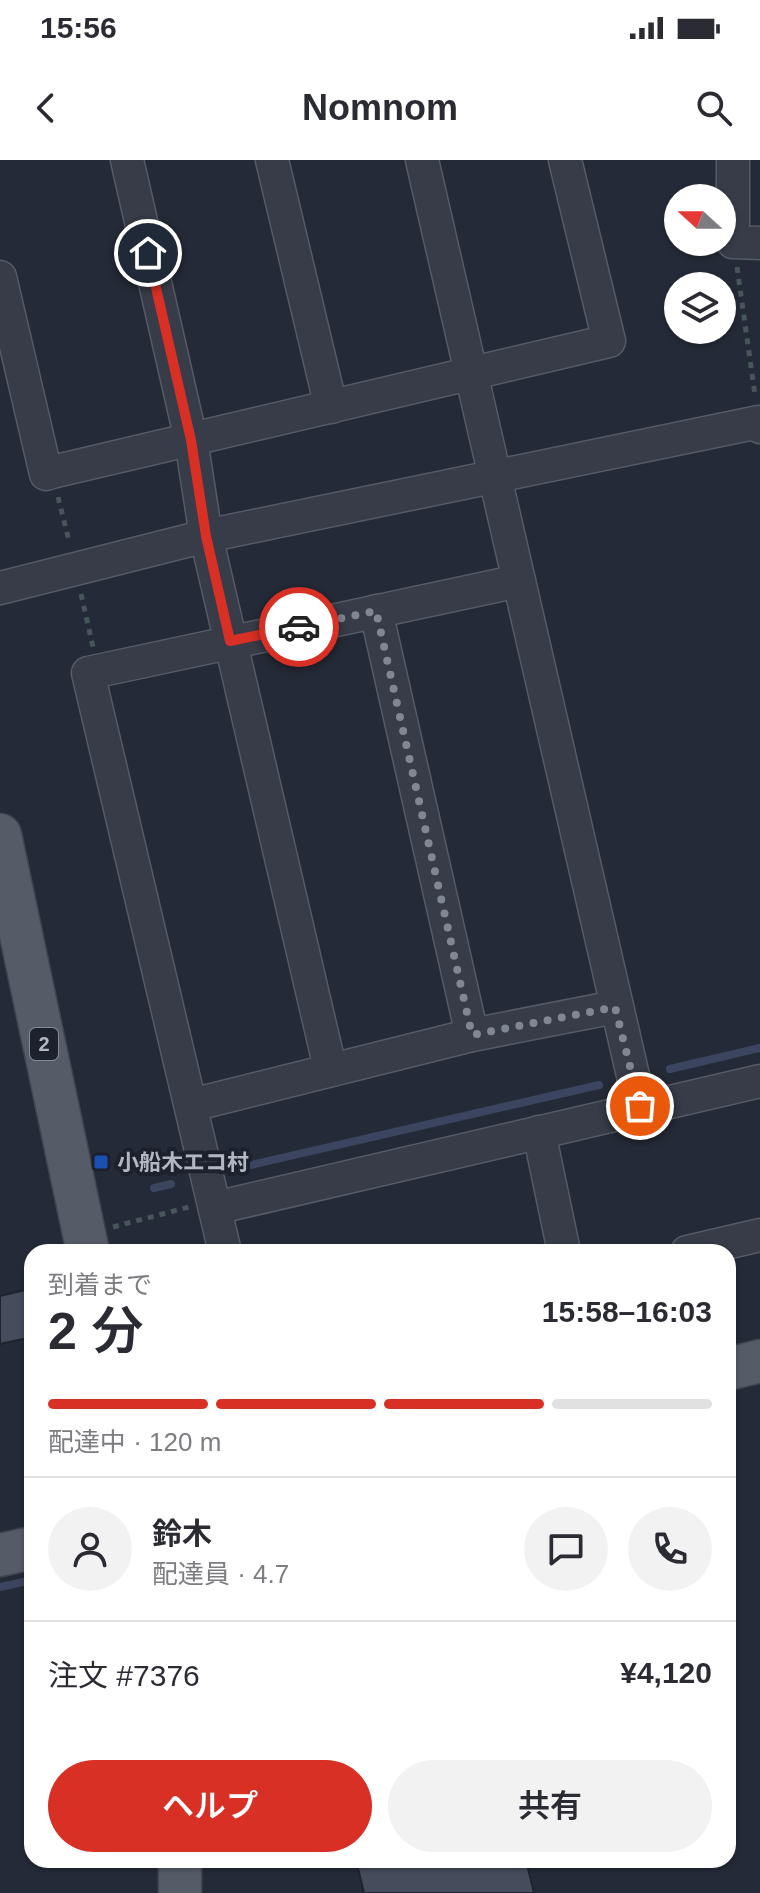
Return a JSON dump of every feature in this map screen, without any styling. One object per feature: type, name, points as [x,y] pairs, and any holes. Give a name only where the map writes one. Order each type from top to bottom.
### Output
[{"type":"main road","name":"2","points":[[0,835],[100,1239]]},
{"type":"main road","points":[[736,1367],[760,1361]]},
{"type":"main road","points":[[0,1555],[24,1550]]},
{"type":"main road","points":[[180,1868],[180,1893]]},
{"type":"street","points":[[127,160],[191,440],[206,536],[330,1068]]},
{"type":"street","points":[[272,160],[331,407]]},
{"type":"street","points":[[422,160],[640,1106]]},
{"type":"street","points":[[0,277],[46,474],[609,341],[565,160]]},
{"type":"street","points":[[733,160],[747,242]]},
{"type":"street","points":[[0,588],[206,536],[759,424]]},
{"type":"street","points":[[223,1244],[88,673],[519,581]]},
{"type":"street","points":[[376,611],[472,1035]]},
{"type":"street","points":[[192,1105],[330,1068],[472,1035],[615,1007]]},
{"type":"street","points":[[214,1205],[760,1081]]},
{"type":"street","points":[[539,1132],[562,1244]]},
{"type":"street","points":[[721,1244],[760,1235]]},
{"type":"path","points":[[747,242],[759,424]]},
{"type":"path","points":[[52,472],[98,671]]},
{"type":"path","points":[[100,1239],[214,1205]]},
{"type":"building","points":[[24,1290],[24,1339],[0,1344],[0,1296]]},
{"type":"building","points":[[358,1868],[528,1868],[534,1893],[364,1893]]},
{"type":"waterway","points":[[670,1069],[760,1048]]},
{"type":"waterway","points":[[242,1167],[599,1085]]},
{"type":"waterway","points":[[154,1188],[171,1184]]},
{"type":"waterway","points":[[0,1587],[24,1582]]},
{"type":"way so far","points":[[299,627],[376,611],[472,1035],[615,1007],[640,1106]]},
{"type":"place","name":"小船木エコ村","points":[[101,1162]]},
{"type":"route","points":[[148,253],[191,440],[206,536],[230,641],[299,627]]}]
